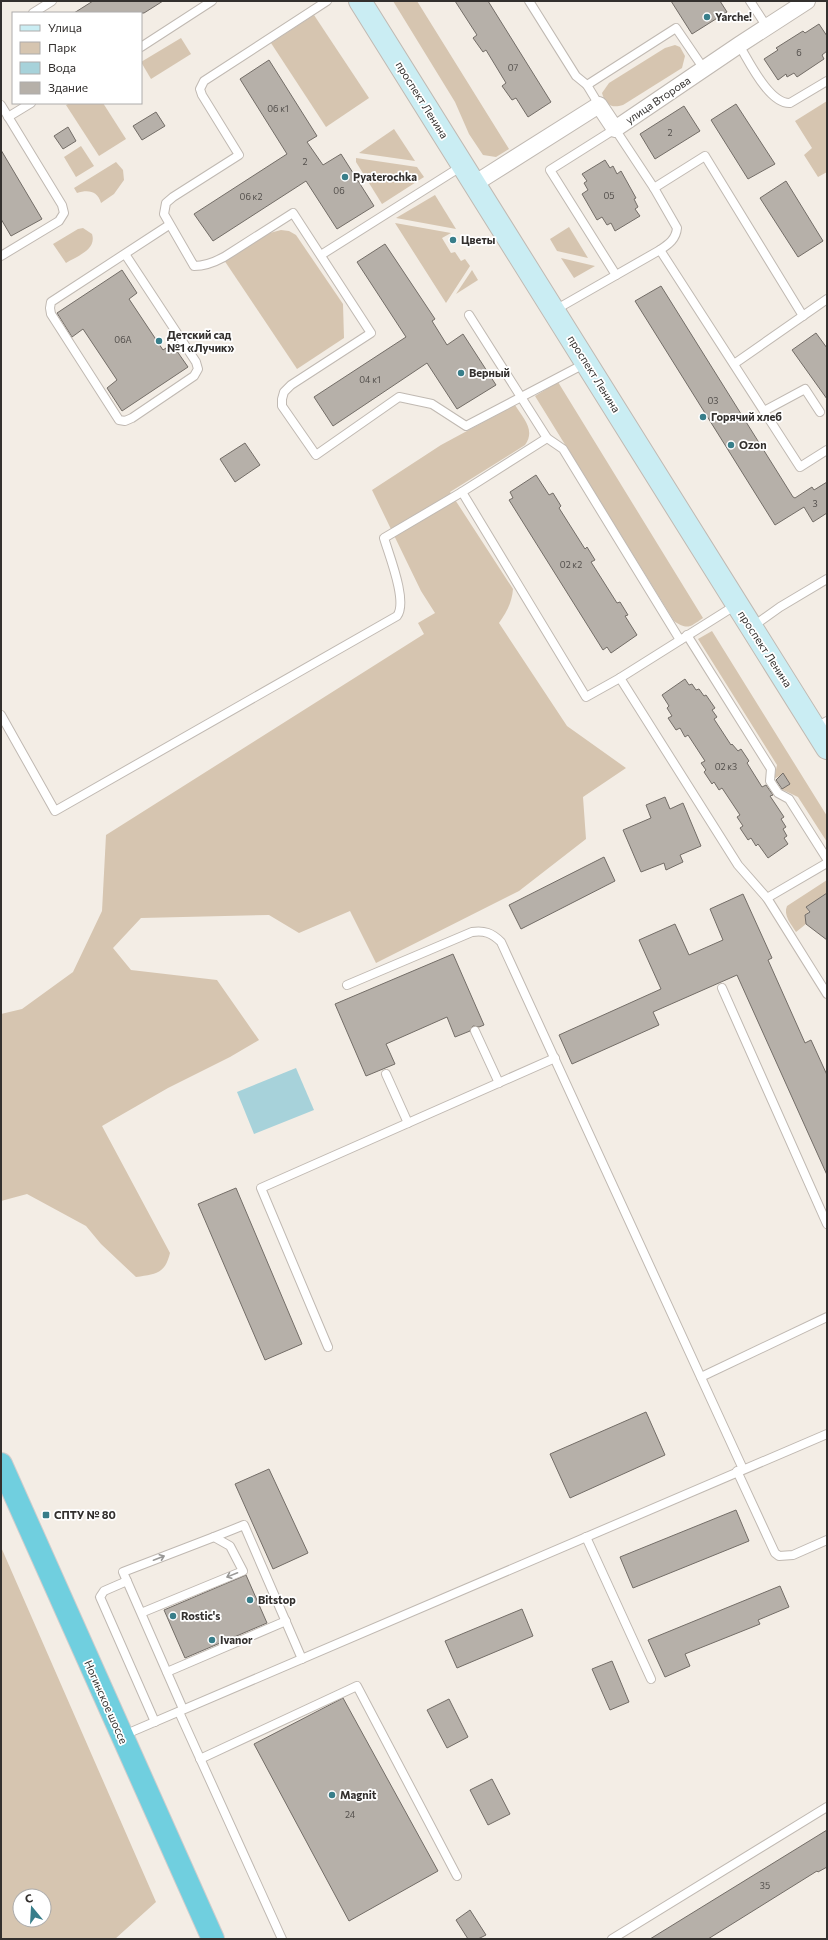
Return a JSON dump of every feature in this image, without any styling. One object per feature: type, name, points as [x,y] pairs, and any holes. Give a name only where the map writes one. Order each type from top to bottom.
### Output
[{"type":"highway","name":"Ногинское шоссе","points":[[1,1464],[121,1736],[213,1939]]},
{"type":"main road","name":"проспект Ленина","points":[[360,1],[737,604],[821,725],[827,748]]},
{"type":"street","name":"улица Второва","points":[[599,105],[615,129],[767,26],[807,1]]},
{"type":"street","points":[[469,175],[599,105]]},
{"type":"lane","points":[[35,12],[52,1]]},
{"type":"lane","points":[[142,46],[212,1]]},
{"type":"lane","points":[[327,1],[204,82],[200,89],[202,95],[240,155],[173,197],[166,203],[164,214],[194,266],[212,263],[224,258],[293,213],[371,332],[296,381],[284,392],[282,406],[316,455],[399,398],[432,404],[466,426],[520,396],[587,362]]},
{"type":"lane","points":[[529,1],[576,76],[587,85],[599,105]]},
{"type":"lane","points":[[750,1],[767,26]]},
{"type":"lane","points":[[587,85],[676,28],[704,69]]},
{"type":"lane","points":[[739,45],[771,94],[784,103],[790,103],[827,81]]},
{"type":"lane","points":[[8,117],[29,104]]},
{"type":"lane","points":[[1,105],[62,205],[64,213],[59,221],[1,256]]},
{"type":"lane","points":[[554,311],[660,250],[671,242],[676,233],[677,228],[654,188],[615,129],[550,170],[616,275]]},
{"type":"lane","points":[[654,188],[705,156],[802,316]]},
{"type":"lane","points":[[321,255],[469,175]]},
{"type":"lane","points":[[125,254],[196,362],[198,369],[194,376],[132,418],[125,421],[119,420],[51,314],[51,302],[169,225]]},
{"type":"lane","points":[[660,250],[800,466],[827,450]]},
{"type":"lane","points":[[734,364],[827,300]]},
{"type":"lane","points":[[468,315],[547,438],[563,449],[680,640]]},
{"type":"lane","points":[[764,411],[805,389],[820,412]]},
{"type":"lane","points":[[1,714],[55,811],[397,616],[401,608],[401,597],[384,538],[462,492],[547,438]]},
{"type":"lane","points":[[462,492],[586,697],[620,678],[737,604]]},
{"type":"lane","points":[[752,627],[780,607],[827,579]]},
{"type":"lane","points":[[687,635],[771,769],[770,781],[778,793],[789,799],[827,859]]},
{"type":"lane","points":[[620,678],[738,865],[767,898],[827,994]]},
{"type":"lane","points":[[767,898],[827,863]]},
{"type":"lane","points":[[346,986],[465,935],[480,931],[489,933],[501,942],[700,1377],[775,1553],[779,1556],[793,1555],[827,1540]]},
{"type":"lane","points":[[722,988],[827,1224]]},
{"type":"lane","points":[[475,1031],[499,1083]]},
{"type":"lane","points":[[328,1347],[261,1188],[555,1058]]},
{"type":"lane","points":[[386,1074],[408,1123]]},
{"type":"lane","points":[[700,1377],[827,1317]]},
{"type":"lane","points":[[121,1736],[302,1660],[740,1470],[827,1434]]},
{"type":"lane","points":[[282,1939],[200,1759],[167,1672],[123,1572],[244,1525],[302,1660]]},
{"type":"lane","points":[[141,1612],[243,1571],[230,1546],[214,1537]]},
{"type":"lane","points":[[586,1537],[651,1679]]},
{"type":"lane","points":[[127,1581],[104,1591],[100,1597],[155,1722]]},
{"type":"lane","points":[[167,1672],[286,1621]]},
{"type":"lane","points":[[200,1759],[357,1686],[457,1876]]},
{"type":"lane","points":[[612,1939],[827,1807]]},
{"type":"green space","points":[[393,1],[417,1],[509,149],[496,157],[483,155],[469,134],[455,102]]},
{"type":"green space","points":[[314,15],[369,98],[326,127],[271,43]]},
{"type":"green space","points":[[181,38],[191,54],[151,79],[142,61]]},
{"type":"green space","points":[[675,45],[680,47],[685,56],[682,68],[623,105],[612,106],[607,103],[602,93],[609,83],[665,48]]},
{"type":"green space","points":[[827,101],[827,172],[818,177],[804,155],[812,148],[795,121]]},
{"type":"green space","points":[[104,104],[126,139],[99,156],[66,105]]},
{"type":"green space","points":[[394,129],[415,161],[359,153]]},
{"type":"green space","points":[[81,146],[94,166],[76,177],[64,157]]},
{"type":"green space","points":[[356,158],[417,167],[424,177],[382,204],[356,162]]},
{"type":"green space","points":[[116,162],[123,170],[124,180],[114,194],[101,203],[98,196],[92,192],[85,191],[77,193],[74,188]]},
{"type":"green space","points":[[435,195],[456,229],[396,218]]},
{"type":"green space","points":[[395,223],[451,233],[442,238],[451,253],[455,252],[461,261],[465,259],[470,266],[446,303]]},
{"type":"green space","points":[[569,227],[588,258],[557,251],[550,239]]},
{"type":"green space","points":[[83,228],[92,234],[92,244],[85,252],[66,263],[53,244],[78,229]]},
{"type":"green space","points":[[281,230],[289,231],[296,235],[343,304],[344,338],[297,369],[224,260],[266,234]]},
{"type":"green space","points":[[561,258],[595,266],[574,278]]},
{"type":"green space","points":[[472,270],[478,280],[456,294]]},
{"type":"green space","points":[[558,382],[703,618],[692,625],[686,627],[674,621],[535,396]]},
{"type":"green space","points":[[515,405],[525,419],[529,429],[528,440],[525,445],[450,492],[513,589],[508,608],[499,623],[567,726],[626,768],[583,797],[586,839],[519,891],[376,963],[350,911],[299,933],[269,915],[141,918],[113,948],[131,970],[217,980],[259,1040],[230,1057],[168,1088],[102,1126],[170,1253],[168,1260],[159,1272],[136,1277],[101,1244],[86,1226],[27,1194],[1,1201],[1,1014],[22,1009],[73,972],[102,911],[106,835],[424,634],[418,623],[435,613],[421,591],[372,490],[441,445]]},
{"type":"green space","points":[[712,631],[827,816],[827,842],[798,797],[781,789],[790,784],[783,774],[774,779],[777,765],[698,639]]},
{"type":"green space","points":[[827,880],[827,893],[806,907],[809,912],[805,915],[806,924],[796,932],[787,916],[787,906]]},
{"type":"green space","points":[[1,1547],[156,1902],[115,1939],[1,1939]]},
{"type":"water","points":[[296,1068],[314,1110],[254,1134],[237,1092]]},
{"type":"building","points":[[93,1],[163,1],[144,13],[76,12]]},
{"type":"building","points":[[455,1],[488,1],[551,102],[528,117],[516,98],[512,100],[502,86],[506,83],[486,50],[483,52],[473,38],[477,35]]},
{"type":"building","points":[[671,1],[720,1],[727,12],[692,34]]},
{"type":"building","points":[[819,24],[827,36],[827,51],[822,55],[824,59],[797,77],[794,73],[787,77],[786,74],[778,80],[764,59],[778,50],[776,48],[803,31],[805,33]]},
{"type":"building","points":[[269,60],[317,136],[307,142],[323,165],[341,154],[374,206],[337,229],[306,181],[213,241],[194,214],[287,154],[240,79]]},
{"type":"building","points":[[736,104],[775,164],[748,179],[711,120]]},
{"type":"building","points":[[684,106],[700,131],[655,159],[640,134]]},
{"type":"building","points":[[156,112],[165,126],[142,140],[133,126]]},
{"type":"building","points":[[68,127],[76,141],[63,149],[54,136]]},
{"type":"building","points":[[1,150],[42,219],[11,236],[1,219]]},
{"type":"building","points":[[605,160],[610,168],[613,166],[617,174],[621,171],[636,198],[634,199],[638,207],[635,209],[640,216],[615,231],[611,223],[607,225],[602,217],[597,220],[582,194],[588,190],[584,183],[587,181],[582,174]]},
{"type":"building","points":[[786,181],[823,241],[798,257],[760,198]]},
{"type":"building","points":[[385,244],[435,319],[432,321],[447,345],[463,334],[496,385],[457,409],[427,363],[333,426],[314,397],[406,337],[357,262]]},
{"type":"building","points":[[122,270],[137,293],[129,299],[163,350],[172,344],[188,367],[122,411],[107,388],[117,380],[83,329],[72,337],[57,313]]},
{"type":"building","points":[[661,286],[793,497],[795,498],[812,487],[814,490],[827,482],[827,513],[813,522],[804,507],[775,525],[635,301]]},
{"type":"building","points":[[816,333],[827,348],[827,399],[792,350]]},
{"type":"building","points":[[245,443],[260,465],[235,482],[220,459]]},
{"type":"building","points":[[536,475],[549,495],[553,493],[561,506],[559,508],[585,549],[587,547],[595,560],[591,562],[617,603],[620,602],[628,615],[625,616],[637,635],[611,653],[607,647],[603,650],[509,500],[513,498],[510,492]]},
{"type":"building","points":[[685,679],[689,685],[692,684],[696,690],[699,689],[704,696],[706,695],[715,708],[712,710],[717,717],[714,719],[731,745],[732,744],[738,751],[741,749],[749,761],[747,763],[762,787],[766,785],[773,795],[770,796],[784,817],[781,819],[786,827],[783,829],[787,836],[784,838],[788,844],[768,858],[758,844],[756,846],[751,838],[748,840],[740,828],[743,826],[737,817],[740,815],[722,788],[719,790],[714,782],[712,784],[704,772],[706,770],[701,763],[705,761],[688,735],[685,737],[680,728],[676,730],[668,718],[672,716],[667,708],[669,706],[662,695]]},
{"type":"building","points":[[783,773],[790,784],[782,789],[776,780]]},
{"type":"building","points":[[665,797],[670,809],[683,803],[701,846],[680,855],[683,862],[666,870],[664,863],[641,872],[623,830],[651,818],[646,805]]},
{"type":"building","points":[[604,857],[615,881],[521,929],[509,905]]},
{"type":"building","points":[[827,893],[827,940],[806,924],[805,915],[810,912],[806,907]]},
{"type":"building","points":[[743,894],[772,958],[768,960],[805,1043],[811,1040],[827,1075],[827,1175],[737,975],[653,1012],[659,1025],[572,1064],[559,1035],[661,989],[639,940],[675,924],[689,955],[723,940],[710,909]]},
{"type":"building","points":[[453,954],[484,1025],[479,1027],[473,1026],[470,1031],[455,1037],[447,1017],[386,1044],[395,1064],[366,1076],[335,1004]]},
{"type":"building","points":[[236,1188],[302,1344],[265,1360],[198,1204]]},
{"type":"building","points":[[646,1412],[665,1455],[570,1498],[550,1454]]},
{"type":"building","points":[[269,1469],[308,1553],[273,1569],[235,1484]]},
{"type":"building","points":[[736,1510],[749,1541],[633,1588],[620,1557]]},
{"type":"building","points":[[246,1575],[267,1623],[185,1658],[164,1610]]},
{"type":"building","points":[[780,1586],[789,1607],[758,1620],[760,1624],[685,1654],[690,1666],[665,1677],[648,1640]]},
{"type":"building","points":[[522,1609],[533,1636],[457,1668],[445,1641]]},
{"type":"building","points":[[612,1661],[629,1702],[610,1710],[592,1669]]},
{"type":"building","points":[[343,1698],[438,1871],[349,1921],[254,1744]]},
{"type":"building","points":[[449,1699],[468,1737],[447,1748],[427,1710]]},
{"type":"building","points":[[492,1779],[510,1814],[488,1825],[470,1790]]},
{"type":"building","points":[[827,1830],[827,1867],[818,1872],[817,1871],[708,1939],[650,1939]]},
{"type":"building","points":[[470,1910],[486,1935],[478,1939],[468,1939],[456,1920]]},
{"type":"place","name":"Yarche!","points":[[707,17]]},
{"type":"place","name":"Pyaterochka","points":[[345,177]]},
{"type":"place","name":"Цветы","points":[[453,240]]},
{"type":"place","name":"Детский сад №1 «Лучик»","points":[[159,341]]},
{"type":"place","name":"Верный","points":[[461,373]]},
{"type":"place","name":"Горячий хлеб","points":[[703,417]]},
{"type":"place","name":"Ozon","points":[[731,445]]},
{"type":"place","name":"СПТУ № 80","points":[[46,1515]]},
{"type":"place","name":"Bitstop","points":[[250,1600]]},
{"type":"place","name":"Rostic's","points":[[173,1616]]},
{"type":"place","name":"Ivanor","points":[[212,1640]]},
{"type":"place","name":"Magnit","points":[[332,1795]]}]
